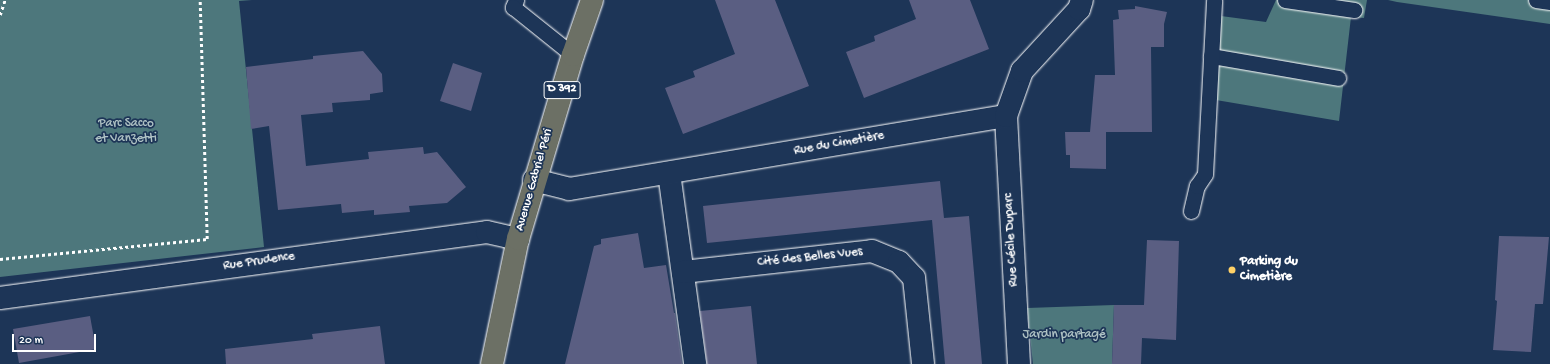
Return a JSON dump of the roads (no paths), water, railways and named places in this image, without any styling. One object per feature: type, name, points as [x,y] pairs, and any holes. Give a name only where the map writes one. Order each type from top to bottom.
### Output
[{"type":"main road","name":"Avenue Gabriel Péri","points":[[492,364],[518,239],[534,180],[573,55],[592,0]]},
{"type":"street","points":[[1006,116],[1022,71],[1078,9],[1082,0]]},
{"type":"street","name":"Rue du Cimetière","points":[[534,180],[569,189],[1006,116]]},
{"type":"street","name":"Rue Cécile Duparc","points":[[1006,116],[1019,364]]},
{"type":"street","points":[[669,173],[696,364]]},
{"type":"street","name":"Rue Prudence","points":[[0,298],[487,232],[518,239]]},
{"type":"street","name":"Cité des Belles Vues","points":[[683,272],[872,251],[899,262],[914,278],[923,364]]},
{"type":"lane","points":[[516,0],[513,7],[573,55]]},
{"type":"lane","points":[[1191,211],[1197,186],[1205,174],[1214,0]]},
{"type":"lane","points":[[1285,0],[1354,10]]},
{"type":"lane","points":[[1536,0],[1550,2]]},
{"type":"lane","points":[[1211,56],[1338,78]]},
{"type":"place","name":"Parking du Cimetière","points":[[1232,270]]},
{"type":"park label","name":"Parc Sacco et Vanzetti","points":[[126,132]]},
{"type":"park label","name":"Jardin partagé","points":[[1064,335]]}]
